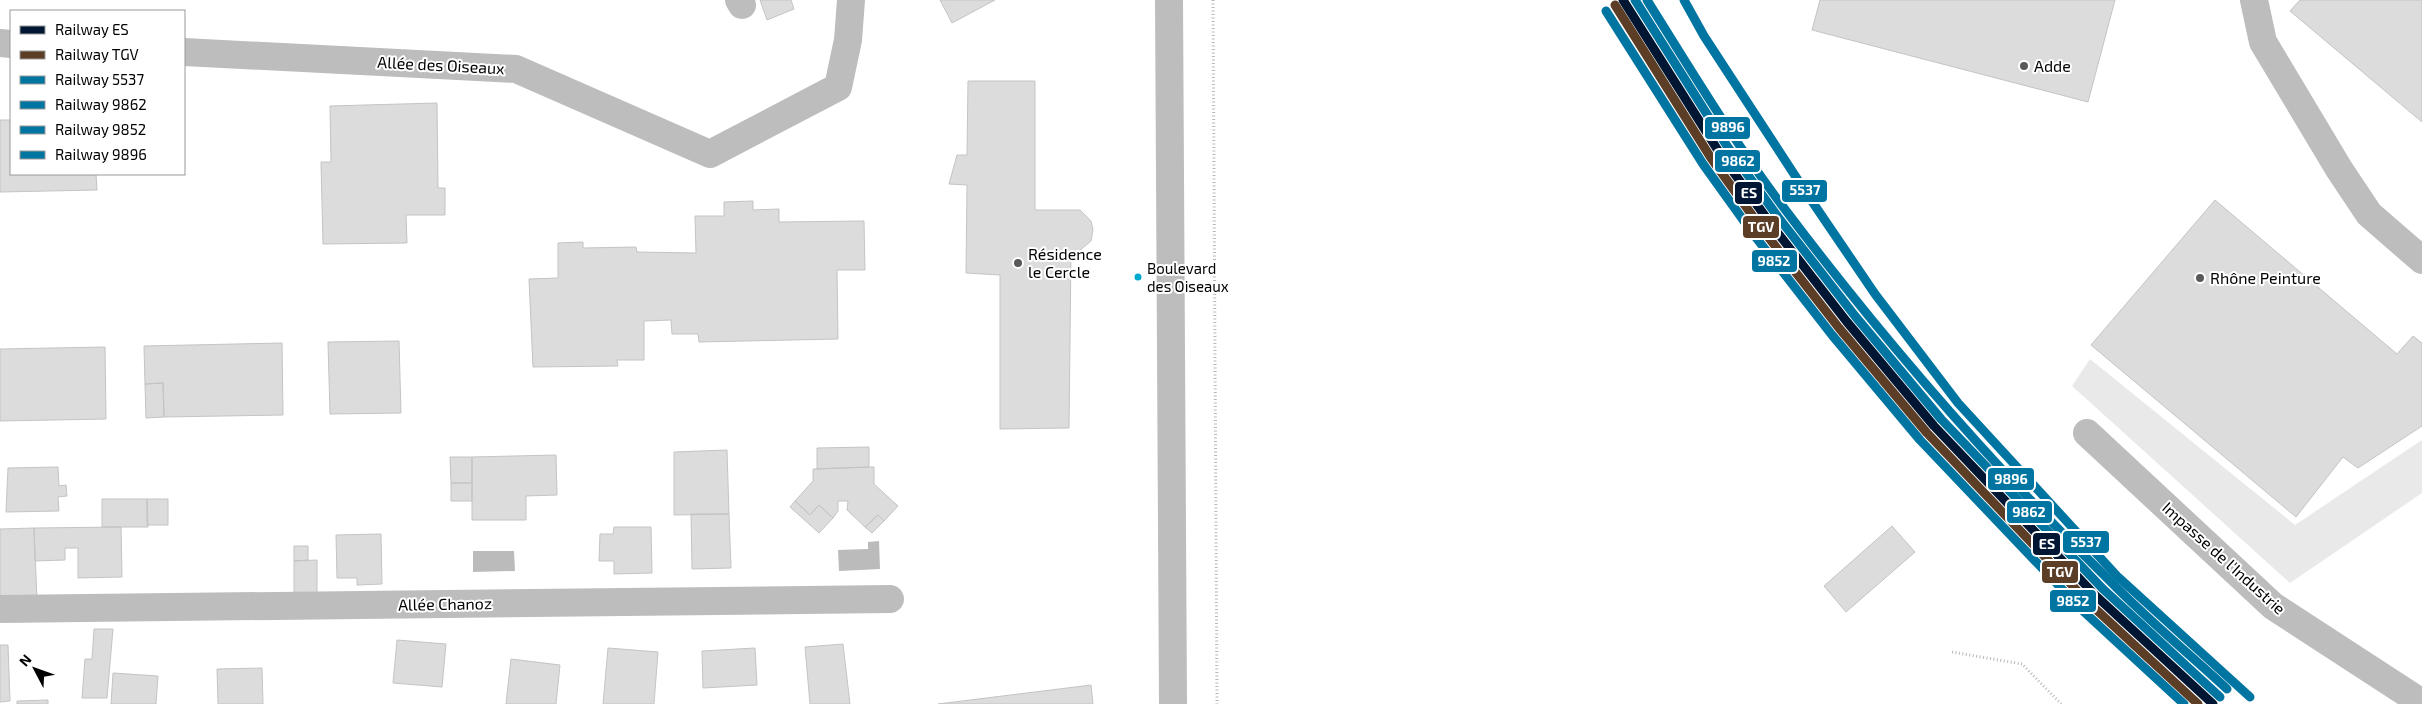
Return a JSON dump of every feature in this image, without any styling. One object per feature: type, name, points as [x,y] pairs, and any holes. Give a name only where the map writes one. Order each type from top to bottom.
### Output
[{"type":"street","name":"Allée des Oiseaux","points":[[185,52],[516,69],[710,154],[838,87],[848,40],[851,0]]},
{"type":"street","points":[[1169,0],[1173,704]]},
{"type":"street","points":[[2254,0],[2263,42],[2339,169],[2369,214],[2422,260]]},
{"type":"street","name":"Impasse de l'Industrie","points":[[2087,433],[2274,606],[2422,702]]},
{"type":"street","name":"Allée Chanoz","points":[[0,609],[890,599]]},
{"type":"path","points":[[1213,0],[1218,704]]},
{"type":"path","points":[[1952,652],[2022,664],[2061,704]]},
{"type":"shaded area","points":[[2090,359],[2295,525],[2422,440],[2422,493],[2290,583],[2072,386]]},
{"type":"shaded area","points":[[879,541],[880,569],[839,571],[838,550],[868,549],[868,542]]},
{"type":"shaded area","points":[[473,551],[514,551],[515,571],[473,572]]},
{"type":"building","points":[[760,0],[791,0],[794,9],[767,20]]},
{"type":"building","points":[[940,0],[995,0],[952,23]]},
{"type":"building","name":"Adde","points":[[1820,0],[2115,0],[2088,102],[1812,30]]},
{"type":"building","points":[[2300,0],[2422,0],[2422,122],[2290,11]]},
{"type":"building","name":"Résidence le Cercle","points":[[968,81],[1035,81],[1035,210],[1080,210],[1091,221],[1093,230],[1091,241],[1079,251],[1071,253],[1069,428],[1000,429],[1000,275],[966,273],[967,185],[949,184],[957,155],[967,155]]},
{"type":"building","points":[[437,103],[438,188],[445,188],[445,215],[406,215],[407,243],[323,244],[321,162],[331,162],[330,106]]},
{"type":"building","points":[[0,120],[10,120],[10,175],[96,175],[97,190],[0,192]]},
{"type":"building","points":[[2215,200],[2397,354],[2413,336],[2422,343],[2422,426],[2358,468],[2343,457],[2296,517],[2091,345]]},
{"type":"building","points":[[753,201],[753,210],[779,209],[779,222],[864,221],[865,270],[837,270],[838,339],[699,342],[698,334],[672,334],[671,320],[644,321],[644,360],[617,360],[618,366],[533,367],[529,279],[558,278],[558,243],[583,242],[583,248],[636,247],[637,252],[696,253],[695,216],[724,216],[724,202]]},
{"type":"building","points":[[399,341],[401,413],[330,414],[328,342]]},
{"type":"building","points":[[282,343],[283,415],[164,417],[163,383],[145,384],[144,346]]},
{"type":"building","points":[[105,347],[106,419],[0,421],[0,349]]},
{"type":"building","points":[[163,383],[164,417],[146,418],[145,384]]},
{"type":"building","points":[[869,447],[869,467],[817,469],[817,448]]},
{"type":"building","points":[[727,450],[729,514],[674,515],[674,452]]},
{"type":"building","points":[[556,455],[557,495],[526,496],[526,520],[472,520],[472,457]]},
{"type":"building","points":[[450,457],[472,457],[472,483],[451,483]]},
{"type":"building","points":[[58,467],[59,486],[66,485],[67,496],[58,497],[59,511],[6,512],[8,468]]},
{"type":"building","points":[[874,467],[874,484],[898,506],[884,521],[878,515],[865,527],[847,510],[848,501],[838,501],[838,511],[833,518],[819,505],[810,515],[795,501],[813,481],[813,469]]},
{"type":"building","points":[[451,483],[472,483],[472,501],[451,501]]},
{"type":"building","points":[[102,499],[147,499],[148,527],[102,527]]},
{"type":"building","points":[[147,499],[168,499],[168,525],[147,525]]},
{"type":"building","points":[[795,501],[810,515],[819,505],[833,518],[819,533],[790,507]]},
{"type":"building","points":[[691,514],[729,514],[731,568],[692,569]]},
{"type":"building","points":[[878,515],[884,521],[872,533],[865,527]]},
{"type":"building","points":[[1892,526],[1915,552],[1846,612],[1824,586]]},
{"type":"building","points":[[121,527],[122,577],[78,578],[78,548],[65,548],[65,560],[35,561],[34,528]]},
{"type":"building","points":[[614,527],[651,527],[652,573],[614,574],[614,561],[599,561],[600,534],[613,534]]},
{"type":"building","points":[[34,528],[37,600],[0,601],[0,529]]},
{"type":"building","points":[[381,534],[382,584],[357,585],[357,578],[337,578],[336,535]]},
{"type":"building","points":[[294,546],[308,546],[308,560],[294,561]]},
{"type":"building","points":[[317,560],[317,595],[294,596],[294,561]]},
{"type":"building","points":[[94,629],[113,629],[107,698],[82,698],[85,659],[92,659]]},
{"type":"building","points":[[397,640],[446,644],[442,687],[393,683]]},
{"type":"building","points":[[843,644],[850,704],[810,704],[805,647]]},
{"type":"building","points":[[0,645],[8,645],[10,701],[0,702]]},
{"type":"building","points":[[608,648],[658,652],[654,704],[603,704]]},
{"type":"building","points":[[755,648],[757,685],[703,688],[702,651]]},
{"type":"building","points":[[511,659],[560,665],[556,704],[506,704]]},
{"type":"building","points":[[262,668],[263,704],[218,704],[217,669]]},
{"type":"building","points":[[113,673],[158,676],[156,704],[111,704]]},
{"type":"building","points":[[1091,685],[1093,704],[938,704]]},
{"type":"building","points":[[48,700],[48,704],[17,704],[17,701]]},
{"type":"rail line","name":"ES","points":[[1623,0],[1719,152],[1770,223],[1847,322],[1934,426],[2096,596],[2213,704]]},
{"type":"rail line","name":"9862","points":[[1635,0],[1727,146],[1778,217],[1855,316],[1941,419],[2103,589],[2220,697]]},
{"type":"rail line","name":"9896","points":[[1647,0],[1715,108],[1768,187],[1902,356],[1982,448],[2067,538],[2138,609],[2227,689]]},
{"type":"rail line","name":"5537","points":[[1684,0],[1704,36],[1807,194],[1875,294],[1958,403],[2117,576],[2250,697]]},
{"type":"rail line","name":"TGV","points":[[1615,5],[1711,158],[1762,229],[1839,328],[1927,433],[2089,603],[2198,704]]},
{"type":"rail line","name":"9852","points":[[1606,11],[1703,164],[1754,235],[1832,335],[1920,440],[2082,610],[2184,704]]},
{"type":"place","name":"Adde","points":[[2024,66]]},
{"type":"place","name":"Résidence le Cercle","points":[[1018,263]]},
{"type":"place","name":"Boulevard des Oiseaux","points":[[1138,277]]},
{"type":"place","name":"Rhône Peinture","points":[[2200,278]]}]
